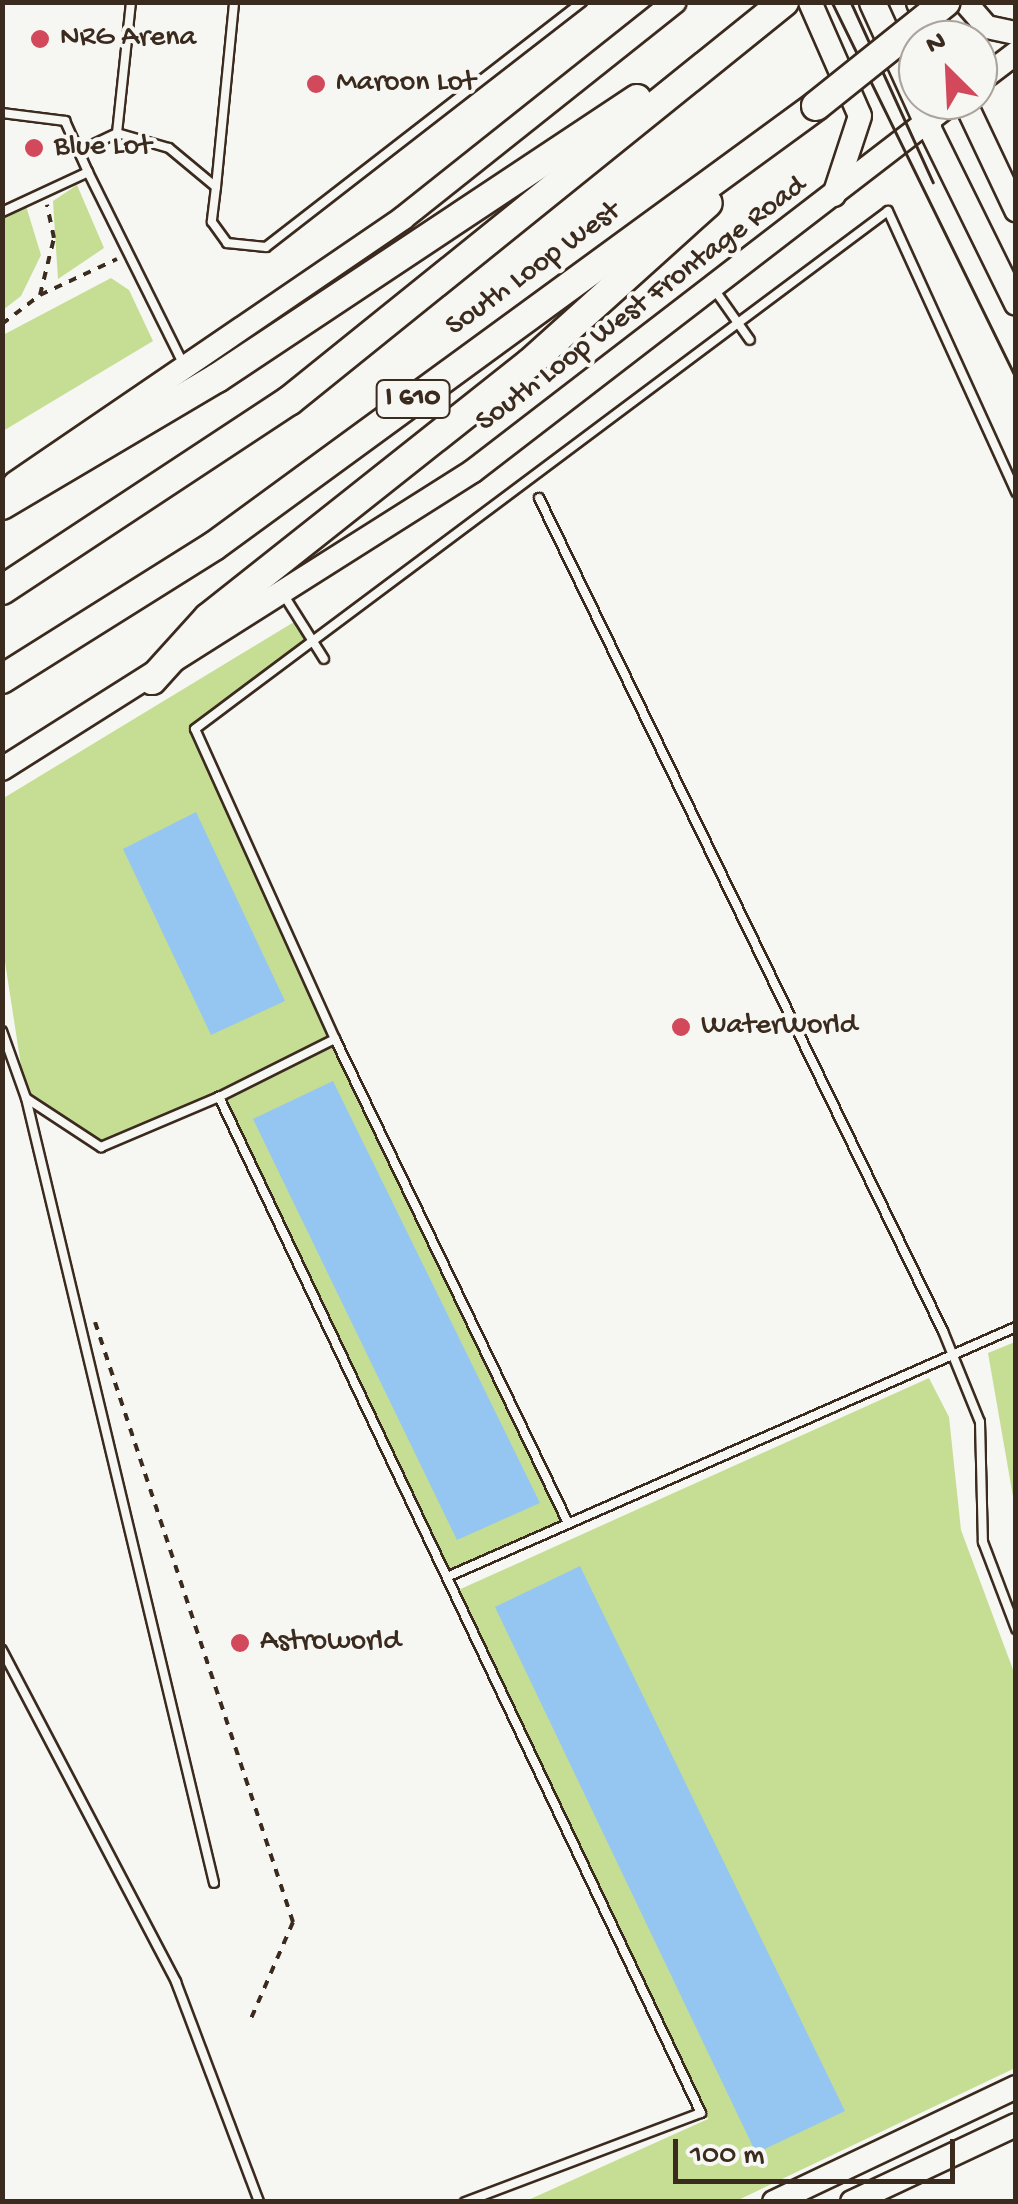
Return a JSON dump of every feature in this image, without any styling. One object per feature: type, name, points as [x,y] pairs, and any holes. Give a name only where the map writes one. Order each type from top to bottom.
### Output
[{"type":"highway","name":"South Loop West","points":[[2,679],[214,546],[816,106],[946,2]]},
{"type":"highway","name":"South Loop West","points":[[2,590],[290,400],[774,10]]},
{"type":"highway","points":[[2,505],[185,398],[774,10]]},
{"type":"highway","points":[[152,680],[208,618],[530,363],[816,106]]},
{"type":"main road","points":[[2,492],[403,218],[675,2]]},
{"type":"main road","points":[[810,2],[860,116],[832,198]]},
{"type":"main road","points":[[872,2],[1016,304]]},
{"type":"main road","points":[[965,2],[988,27],[1016,33]]},
{"type":"main road","name":"South Loop West Frontage Road","points":[[2,770],[285,597],[473,471],[933,120]]},
{"type":"main road","points":[[974,120],[1014,202]]},
{"type":"main road","points":[[774,2202],[1016,2087]]},
{"type":"main road","points":[[852,2202],[1016,2125]]},
{"type":"lane","points":[[118,133],[130,2]]},
{"type":"lane","points":[[234,2],[216,188],[217,232],[244,250],[266,247],[582,2]]},
{"type":"lane","points":[[2,113],[65,120],[126,256],[186,369]]},
{"type":"lane","points":[[79,152],[118,133],[169,148],[216,188]]},
{"type":"lane","points":[[2,212],[88,172]]},
{"type":"lane","points":[[568,1523],[335,1038],[195,729],[888,211],[1016,492]]},
{"type":"lane","points":[[714,289],[750,340]]},
{"type":"lane","points":[[539,498],[952,1354],[980,1422],[983,1542],[1016,1629]]},
{"type":"lane","points":[[285,597],[324,659]]},
{"type":"lane","points":[[2,1032],[26,1098],[214,1882]]},
{"type":"lane","points":[[26,1098],[100,1147],[219,1097],[335,1038]]},
{"type":"lane","points":[[219,1097],[700,2113],[465,2202]]},
{"type":"lane","points":[[447,1576],[1016,1328]]},
{"type":"lane","points":[[2,1650],[176,1982],[259,2202]]},
{"type":"path","points":[[40,295],[54,238],[44,193]]},
{"type":"path","points":[[2,324],[40,295],[126,256]]},
{"type":"path","points":[[92,1311],[293,1922],[250,2021]]},
{"type":"green space","points":[[77,185],[104,248],[58,279],[53,201]]},
{"type":"green space","points":[[26,206],[41,255],[21,296],[3,310],[3,217]]},
{"type":"green space","points":[[111,278],[129,290],[153,341],[3,431],[3,335]]},
{"type":"green space","points":[[294,622],[312,643],[195,729],[568,1523],[447,1577],[219,1097],[299,1056],[101,1147],[26,1098],[3,949],[2,799]]},
{"type":"green space","points":[[1015,1342],[1015,1508],[988,1353]]},
{"type":"green space","points":[[929,1378],[949,1417],[961,1530],[1015,1675],[1015,2068],[736,2201],[526,2201],[708,2119],[454,1592]]},
{"type":"water","points":[[196,812],[285,1001],[211,1035],[123,849]]},
{"type":"water","points":[[333,1081],[540,1503],[457,1540],[253,1119]]},
{"type":"water","points":[[580,1566],[845,2111],[756,2153],[495,1607]]},
{"type":"tram line","points":[[832,2],[1016,377]]},
{"type":"tram line","points":[[851,2],[933,182]]},
{"type":"place","name":"NRG Arena","points":[[40,39]]},
{"type":"place","name":"Maroon Lot","points":[[316,84]]},
{"type":"place","name":"Blue Lot","points":[[34,148]]},
{"type":"place","name":"WaterWorld","points":[[681,1027]]},
{"type":"place","name":"Astroworld","points":[[240,1643]]}]
